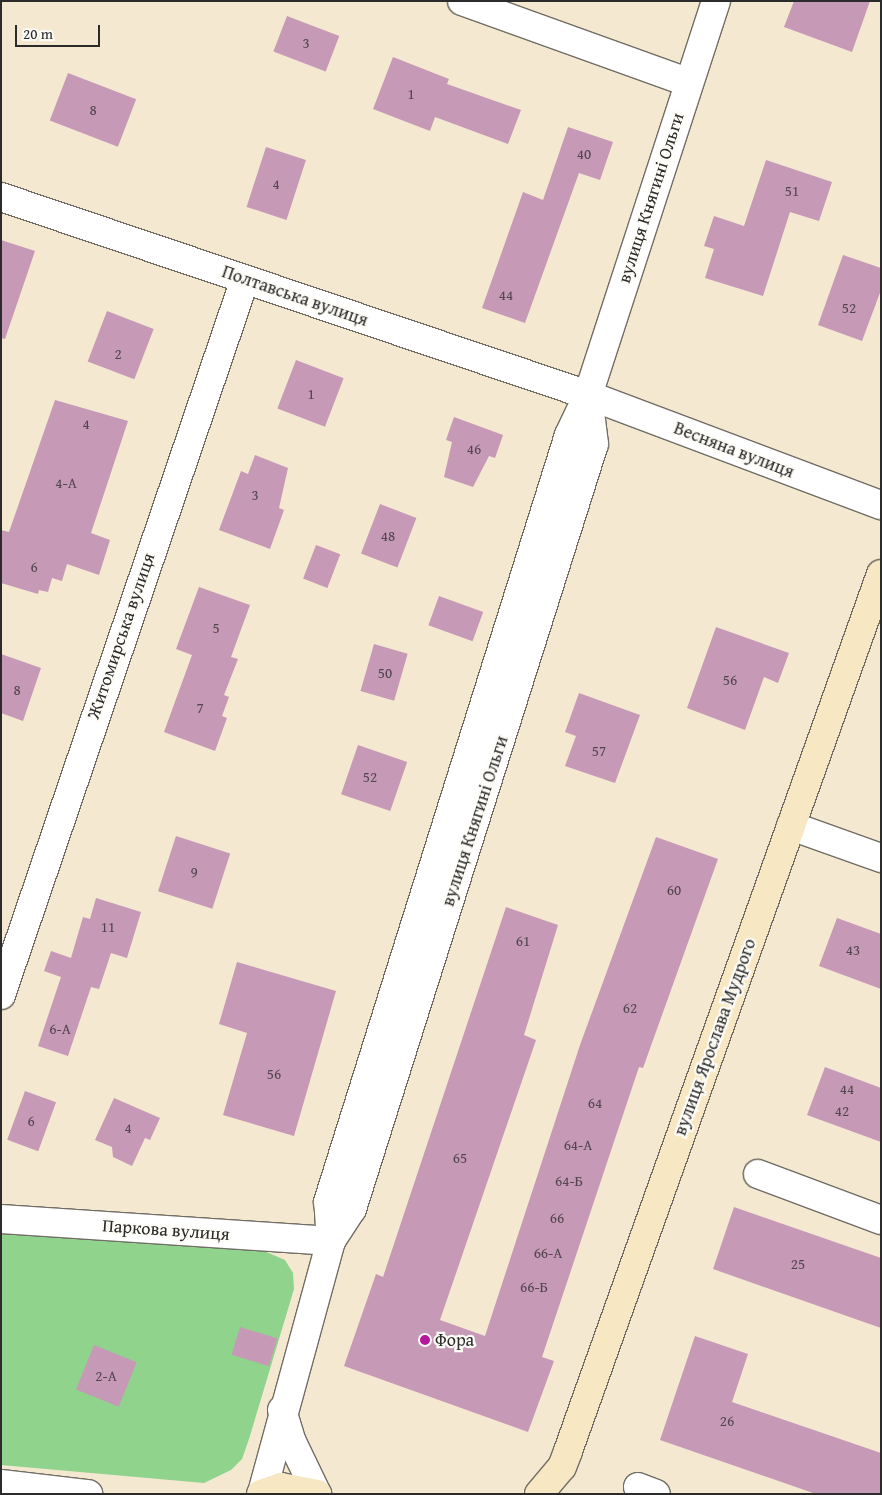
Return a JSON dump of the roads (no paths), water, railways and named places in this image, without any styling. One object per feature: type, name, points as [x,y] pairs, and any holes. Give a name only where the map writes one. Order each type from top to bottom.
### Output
[{"type":"main road","name":"вулиця Ярослава Мудрого","points":[[538,1494],[562,1467],[881,574]]},
{"type":"main road","points":[[262,1493],[281,1487],[317,1494]]},
{"type":"street","points":[[462,1],[687,82]]},
{"type":"street","name":"вулиця Княгині Ольги","points":[[262,1493],[282,1410],[331,1240],[352,1209],[594,444],[588,395],[687,82],[716,1]]},
{"type":"street","name":"Полтавська вулиця","points":[[1,197],[588,395]]},
{"type":"street","name":"Житомирська вулиця","points":[[1,995],[244,279]]},
{"type":"street","name":"Весняна вулиця","points":[[588,395],[881,505]]},
{"type":"street","points":[[791,826],[881,858]]},
{"type":"street","points":[[758,1174],[881,1220]]},
{"type":"street","name":"Паркова вулиця","points":[[1,1219],[331,1240]]},
{"type":"street","points":[[282,1410],[292,1442],[317,1494]]},
{"type":"street","points":[[553,1494],[562,1467]]},
{"type":"street","points":[[1,1484],[88,1494]]},
{"type":"place","name":"Фора","points":[[425,1340]]}]
